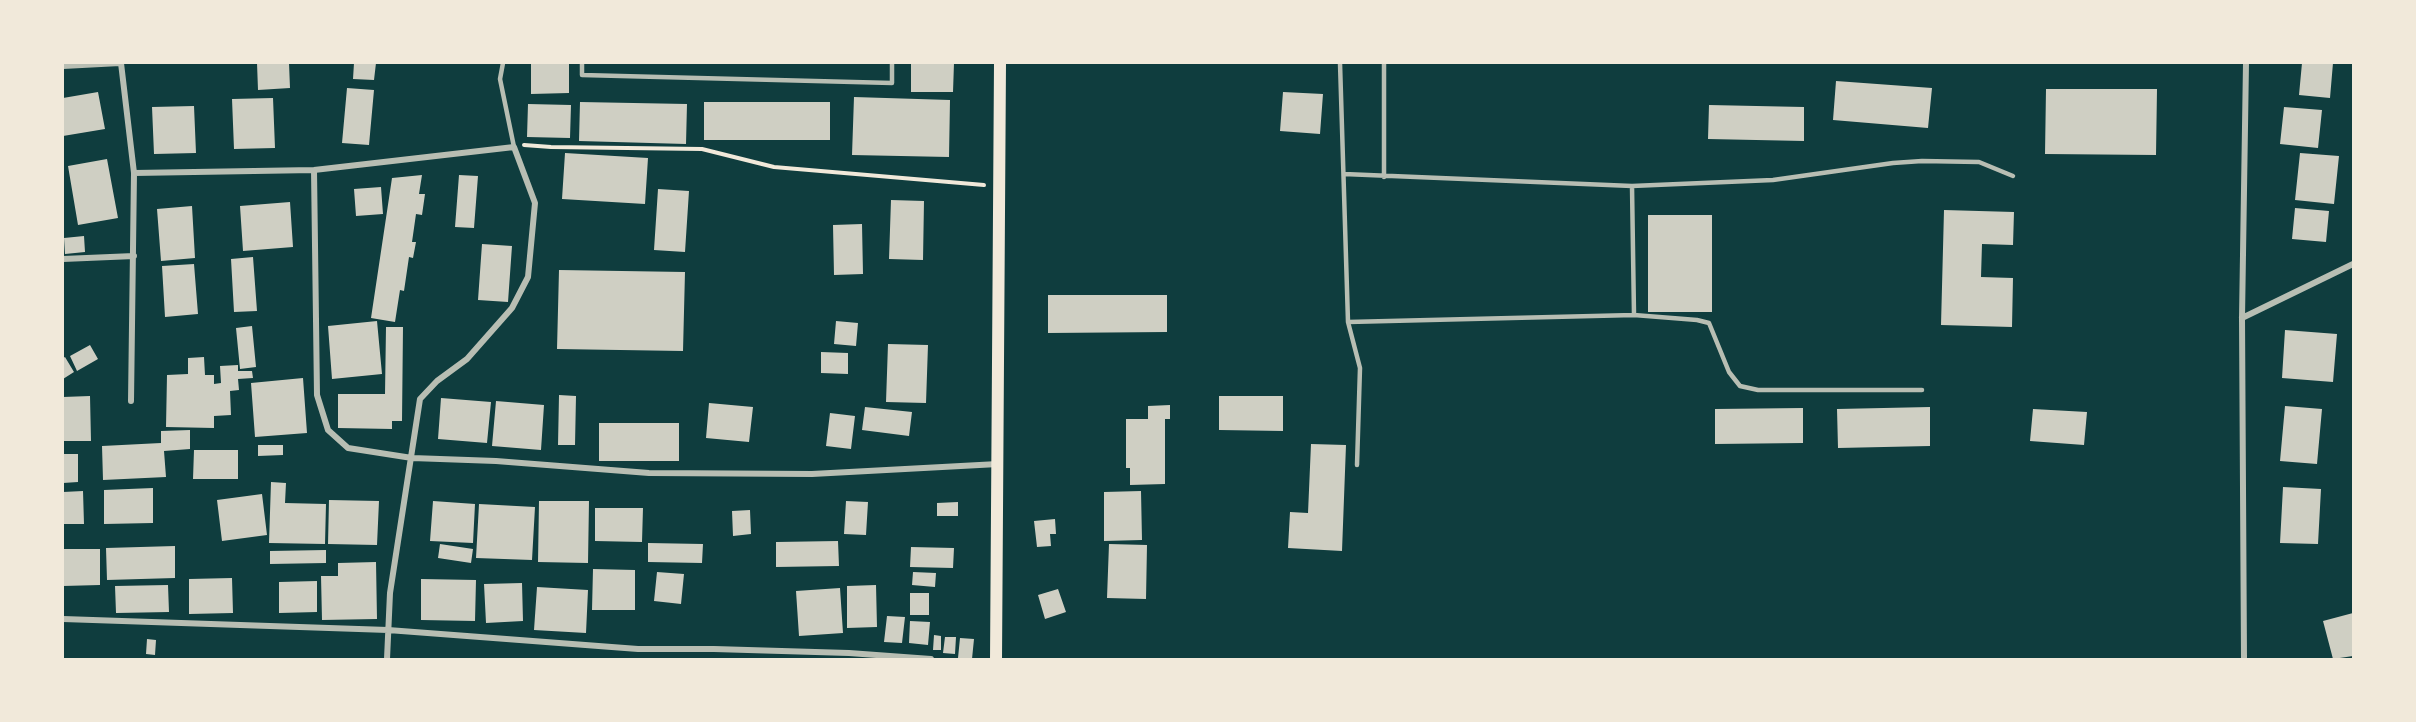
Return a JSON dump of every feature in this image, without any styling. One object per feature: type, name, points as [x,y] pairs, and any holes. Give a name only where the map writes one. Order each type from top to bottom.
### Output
[{"type":"main road","points":[[996,659],[1000,63]]},
{"type":"street","points":[[63,66],[120,63],[134,173],[131,401]]},
{"type":"street","points":[[2244,659],[2242,318],[2246,63]]},
{"type":"street","points":[[134,173],[314,170],[514,147],[535,203],[528,277],[512,308],[467,359],[437,381],[420,399],[390,593],[387,659]]},
{"type":"street","points":[[314,170],[317,394],[328,430],[348,448],[412,458],[496,461],[649,473],[812,474],[998,464]]},
{"type":"street","points":[[63,259],[134,256]]},
{"type":"street","points":[[2242,318],[2353,264]]},
{"type":"street","points":[[63,619],[388,630],[638,650],[725,649],[849,653],[931,659]]},
{"type":"lane","points":[[503,63],[500,79],[514,147]]},
{"type":"lane","points":[[582,63],[582,75],[892,83],[892,63]]},
{"type":"lane","points":[[1340,63],[1348,322],[1360,368],[1357,465]]},
{"type":"lane","points":[[1384,63],[1384,177]]},
{"type":"lane","points":[[1344,174],[1632,186],[1773,180],[1922,161],[1979,162],[2013,176]]},
{"type":"lane","points":[[1632,186],[1634,315]]},
{"type":"lane","points":[[1348,322],[1634,315],[1697,320],[1709,324],[1729,372],[1740,386],[1758,390],[1922,390]]},
{"type":"path","points":[[514,147],[523,145],[702,149],[774,167],[1000,187]]},
{"type":"building","points":[[257,63],[289,63],[290,88],[258,90]]},
{"type":"building","points":[[354,63],[376,63],[374,80],[353,79]]},
{"type":"building","points":[[531,63],[569,63],[569,93],[531,94]]},
{"type":"building","points":[[911,63],[954,63],[953,92],[911,92]]},
{"type":"building","points":[[2302,63],[2333,63],[2330,98],[2299,95]]},
{"type":"building","points":[[1836,81],[1932,88],[1928,128],[1833,120]]},
{"type":"building","points":[[347,88],[374,90],[369,145],[342,143]]},
{"type":"building","points":[[2046,89],[2157,89],[2156,155],[2045,154]]},
{"type":"building","points":[[98,92],[105,129],[63,136],[63,98]]},
{"type":"building","points":[[1283,92],[1323,94],[1320,134],[1280,131]]},
{"type":"building","points":[[854,97],[950,100],[949,157],[852,155]]},
{"type":"building","points":[[273,98],[275,148],[234,149],[232,99]]},
{"type":"building","points":[[580,102],[687,104],[686,144],[579,141]]},
{"type":"building","points":[[704,102],[830,102],[830,140],[704,140]]},
{"type":"building","points":[[528,104],[571,105],[570,138],[527,137]]},
{"type":"building","points":[[1709,105],[1804,107],[1804,141],[1708,139]]},
{"type":"building","points":[[194,106],[196,153],[154,154],[152,107]]},
{"type":"building","points":[[2284,107],[2322,110],[2318,148],[2280,144]]},
{"type":"building","points":[[565,153],[648,158],[645,204],[562,199]]},
{"type":"building","points":[[2300,153],[2339,156],[2334,204],[2295,200]]},
{"type":"building","points":[[107,159],[118,218],[78,225],[68,166]]},
{"type":"building","points":[[422,175],[419,194],[425,194],[422,215],[416,214],[412,242],[416,242],[413,258],[409,257],[404,291],[400,290],[395,322],[371,318],[392,178]]},
{"type":"building","points":[[459,175],[478,176],[474,228],[455,227]]},
{"type":"building","points":[[381,187],[383,214],[356,216],[354,189]]},
{"type":"building","points":[[658,189],[689,191],[685,252],[654,250]]},
{"type":"building","points":[[891,200],[924,201],[923,260],[889,259]]},
{"type":"building","points":[[290,202],[293,247],[243,251],[240,206]]},
{"type":"building","points":[[192,206],[195,258],[161,261],[157,209]]},
{"type":"building","points":[[2295,208],[2329,211],[2326,242],[2292,239]]},
{"type":"building","points":[[1944,210],[2014,212],[2013,245],[1982,244],[1981,277],[2013,278],[2012,327],[1941,325]]},
{"type":"building","points":[[1648,215],[1712,215],[1712,312],[1648,312]]},
{"type":"building","points":[[862,224],[863,274],[834,275],[833,225]]},
{"type":"building","points":[[84,236],[85,252],[65,254],[64,238]]},
{"type":"building","points":[[482,244],[512,246],[508,302],[478,300]]},
{"type":"building","points":[[253,257],[257,311],[234,312],[231,259]]},
{"type":"building","points":[[194,264],[198,314],[165,317],[162,266]]},
{"type":"building","points":[[559,270],[685,272],[683,351],[557,349]]},
{"type":"building","points":[[1048,295],[1167,295],[1167,332],[1048,333]]},
{"type":"building","points":[[377,321],[382,374],[332,379],[328,326]]},
{"type":"building","points":[[836,321],[858,323],[856,346],[834,344]]},
{"type":"building","points":[[252,326],[256,367],[240,369],[236,328]]},
{"type":"building","points":[[386,327],[403,327],[402,421],[392,421],[392,429],[338,428],[338,394],[385,394]]},
{"type":"building","points":[[2285,330],[2337,334],[2333,382],[2282,378]]},
{"type":"building","points":[[888,344],[928,345],[926,403],[886,402]]},
{"type":"building","points":[[90,345],[98,359],[77,371],[70,356]]},
{"type":"building","points":[[821,352],[848,353],[848,374],[821,373]]},
{"type":"building","points":[[65,357],[74,372],[63,379],[63,358]]},
{"type":"building","points":[[204,357],[205,375],[214,375],[214,384],[221,383],[220,366],[238,365],[238,371],[252,371],[253,378],[238,379],[239,390],[230,391],[231,415],[214,416],[214,428],[166,427],[167,375],[188,374],[188,358]]},
{"type":"building","points":[[303,378],[307,433],[255,437],[251,383]]},
{"type":"building","points":[[559,395],[576,396],[575,445],[558,445]]},
{"type":"building","points":[[90,396],[91,441],[63,441],[63,397]]},
{"type":"building","points":[[1219,396],[1283,396],[1283,431],[1219,430]]},
{"type":"building","points":[[441,398],[491,402],[487,443],[438,439]]},
{"type":"building","points":[[496,401],[544,405],[541,450],[492,446]]},
{"type":"building","points":[[709,403],[753,407],[749,442],[706,438]]},
{"type":"building","points":[[1170,405],[1170,419],[1165,419],[1165,484],[1130,485],[1130,468],[1126,468],[1126,419],[1148,419],[1148,406]]},
{"type":"building","points":[[2285,406],[2322,409],[2317,464],[2280,461]]},
{"type":"building","points":[[865,407],[912,412],[909,436],[862,430]]},
{"type":"building","points":[[1930,407],[1930,446],[1838,448],[1837,409]]},
{"type":"building","points":[[1803,408],[1803,443],[1715,444],[1715,409]]},
{"type":"building","points":[[2033,409],[2087,412],[2084,445],[2030,441]]},
{"type":"building","points":[[830,413],[855,416],[851,449],[826,446]]},
{"type":"building","points":[[599,423],[679,423],[679,461],[599,461]]},
{"type":"building","points":[[190,430],[190,449],[164,451],[166,477],[103,480],[102,446],[161,443],[161,431]]},
{"type":"building","points":[[1311,444],[1346,445],[1342,551],[1288,548],[1290,512],[1308,513]]},
{"type":"building","points":[[258,445],[283,445],[283,455],[258,456]]},
{"type":"building","points":[[194,450],[238,450],[238,479],[193,479]]},
{"type":"building","points":[[63,454],[78,454],[78,482],[63,483]]},
{"type":"building","points":[[271,482],[286,483],[285,503],[326,504],[325,544],[269,543]]},
{"type":"building","points":[[2283,487],[2321,489],[2318,544],[2280,543]]},
{"type":"building","points":[[153,488],[153,523],[104,524],[104,490]]},
{"type":"building","points":[[83,491],[84,524],[63,524],[63,492]]},
{"type":"building","points":[[1141,491],[1142,540],[1104,541],[1104,492]]},
{"type":"building","points":[[262,494],[267,535],[222,541],[217,500]]},
{"type":"building","points":[[329,500],[379,501],[377,545],[328,544]]},
{"type":"building","points":[[433,501],[475,504],[473,543],[430,541]]},
{"type":"building","points":[[539,501],[589,501],[588,563],[538,562]]},
{"type":"building","points":[[846,501],[868,502],[866,535],[844,534]]},
{"type":"building","points":[[958,502],[958,516],[937,516],[937,503]]},
{"type":"building","points":[[479,504],[535,507],[532,560],[476,558]]},
{"type":"building","points":[[595,508],[643,508],[642,542],[595,541]]},
{"type":"building","points":[[750,510],[751,534],[733,536],[732,511]]},
{"type":"building","points":[[1055,519],[1056,534],[1050,534],[1051,546],[1037,547],[1034,521]]},
{"type":"building","points":[[838,541],[839,566],[776,567],[776,542]]},
{"type":"building","points":[[648,543],[703,544],[702,563],[648,562]]},
{"type":"building","points":[[440,544],[473,549],[471,563],[438,558]]},
{"type":"building","points":[[1109,544],[1147,545],[1146,599],[1107,598]]},
{"type":"building","points":[[175,546],[175,578],[107,580],[106,548]]},
{"type":"building","points":[[911,547],[954,548],[953,568],[910,567]]},
{"type":"building","points":[[63,549],[100,549],[100,585],[63,586]]},
{"type":"building","points":[[326,550],[326,563],[270,564],[270,551]]},
{"type":"building","points":[[376,562],[377,619],[322,620],[321,576],[338,576],[338,563]]},
{"type":"building","points":[[593,569],[635,570],[635,610],[592,610]]},
{"type":"building","points":[[657,572],[684,574],[681,604],[654,601]]},
{"type":"building","points":[[913,572],[936,573],[935,587],[912,585]]},
{"type":"building","points":[[232,578],[233,613],[189,614],[189,579]]},
{"type":"building","points":[[421,579],[476,580],[475,621],[421,620]]},
{"type":"building","points":[[317,581],[317,612],[279,613],[279,582]]},
{"type":"building","points":[[522,583],[523,621],[486,623],[484,584]]},
{"type":"building","points":[[168,585],[169,612],[116,613],[115,586]]},
{"type":"building","points":[[876,585],[877,627],[847,628],[847,586]]},
{"type":"building","points":[[537,587],[588,590],[586,633],[534,630]]},
{"type":"building","points":[[840,588],[843,633],[799,636],[796,591]]},
{"type":"building","points":[[1058,589],[1066,612],[1045,619],[1038,595]]},
{"type":"building","points":[[910,593],[929,593],[929,615],[910,615]]},
{"type":"building","points":[[2353,613],[2353,656],[2333,659],[2323,621]]},
{"type":"building","points":[[887,616],[905,617],[902,643],[884,642]]},
{"type":"building","points":[[910,621],[930,622],[928,645],[909,643]]},
{"type":"building","points":[[934,635],[941,636],[941,650],[933,650]]},
{"type":"building","points":[[945,637],[956,637],[955,654],[943,653]]},
{"type":"building","points":[[960,638],[974,639],[972,659],[958,658]]},
{"type":"building","points":[[147,639],[156,640],[155,655],[146,654]]}]
